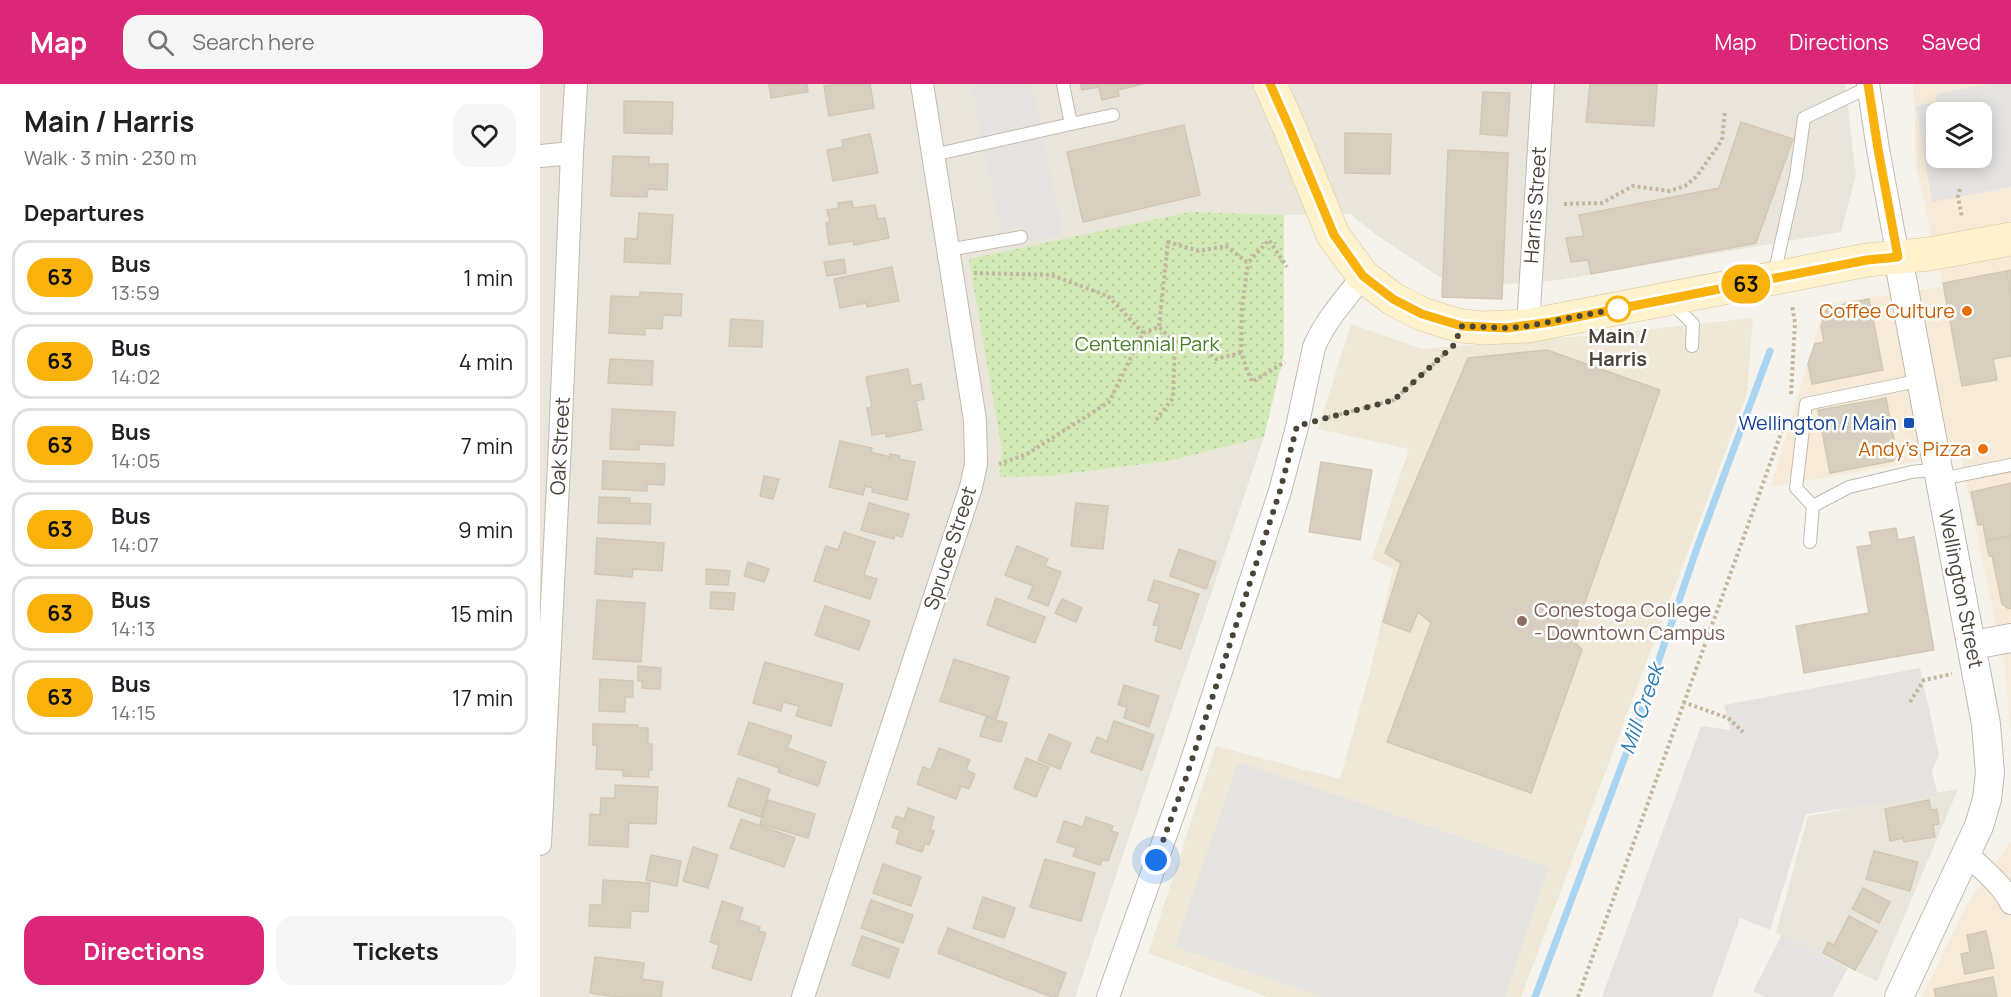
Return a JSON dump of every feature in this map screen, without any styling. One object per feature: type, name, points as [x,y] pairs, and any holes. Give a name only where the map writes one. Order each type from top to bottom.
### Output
[{"type":"main road","points":[[1270,84],[1334,235],[1363,276],[1393,299],[1422,314],[1462,326],[1507,328],[1528,326],[1668,299],[1783,292],[1867,260],[1929,254],[2011,239]]},
{"type":"street","name":"Oak Street","points":[[540,844],[550,444],[576,84]]},
{"type":"street","name":"Spruce Street","points":[[803,997],[971,487],[976,464],[975,420],[922,84]]},
{"type":"street","name":"Harris Street","points":[[1528,326],[1543,84]]},
{"type":"street","points":[[1872,85],[1898,257]]},
{"type":"street","points":[[540,156],[572,153]]},
{"type":"street","name":"Wellington Street","points":[[1898,257],[1972,645],[1986,724],[1990,772],[1988,800],[1967,854],[1899,997]]},
{"type":"street","points":[[1108,997],[1186,778],[1280,491],[1297,426],[1308,370],[1319,335],[1363,276]]},
{"type":"street","points":[[1972,645],[2011,638]]},
{"type":"street","points":[[1967,854],[1994,880],[2011,903]]},
{"type":"lane","points":[[1063,84],[1071,124]]},
{"type":"lane","points":[[1783,292],[1804,118],[1872,85]]},
{"type":"lane","points":[[933,155],[1113,115]]},
{"type":"lane","points":[[948,250],[1021,237]]},
{"type":"lane","points":[[1668,299],[1693,324],[1692,346]]},
{"type":"lane","points":[[1810,542],[1813,506],[1796,488],[1806,404],[1922,380]]},
{"type":"lane","points":[[1813,506],[1849,488],[1912,472],[1940,474],[2011,465]]},
{"type":"path","points":[[1564,204],[1602,203],[1634,186],[1669,191],[1685,186],[1697,176],[1722,140],[1725,111]]},
{"type":"path","points":[[1960,189],[1958,197],[1962,217]]},
{"type":"path","points":[[1285,362],[1252,382],[1241,353],[1242,307],[1248,263],[1269,240],[1287,267]]},
{"type":"path","points":[[1159,327],[1168,242],[1198,251],[1226,246],[1248,263]]},
{"type":"path","points":[[974,273],[1051,275],[1108,296],[1143,333]]},
{"type":"path","points":[[1783,292],[1795,323],[1792,392],[1789,402]]},
{"type":"path","points":[[1297,426],[1394,400],[1454,345],[1462,326]]},
{"type":"path","points":[[998,464],[1027,454],[1109,402],[1143,333],[1159,327]]},
{"type":"path","points":[[1156,420],[1173,398],[1175,342],[1159,327]]},
{"type":"path","points":[[1175,342],[1191,338],[1216,359],[1241,353]]},
{"type":"path","points":[[1578,997],[1784,423]]},
{"type":"path","points":[[1911,702],[1924,680],[1953,674]]},
{"type":"path","points":[[1683,702],[1728,718],[1743,732]]},
{"type":"shaded area","points":[[540,84],[1845,84],[1856,175],[1841,232],[1559,280],[1456,288],[1374,233],[1350,214],[1284,215],[1190,212],[1002,450],[999,477],[1049,476],[1169,461],[1264,437],[1075,997],[540,997]]},
{"type":"shaded area","points":[[971,84],[1032,84],[1063,235],[1025,243],[1021,228],[1001,232]]},
{"type":"shaded area","points":[[1913,84],[2011,84],[2011,739],[2005,666],[1960,454],[1771,487],[1825,304],[1943,287],[1917,170]]},
{"type":"shaded area","points":[[1988,84],[2011,84],[2011,187],[1932,202],[1926,168],[1992,168],[1992,102],[1935,102],[1937,94]]},
{"type":"shaded area","points":[[1926,104],[1926,166],[1916,106]]},
{"type":"shaded area","name":"Conestoga College - Downtown Campus","points":[[1753,318],[1747,394],[1521,997],[1267,997],[1148,953],[1216,746],[1340,779],[1370,672],[1393,569],[1372,559],[1409,449],[1318,429],[1351,324],[1422,349],[1595,335]]},
{"type":"shaded area","points":[[1920,668],[1939,754],[1932,771],[1938,796],[1806,814],[1770,930],[1740,918],[1712,997],[1602,997],[1701,726],[1730,730],[1724,705]]},
{"type":"shaded area","points":[[1238,762],[1549,867],[1505,997],[1322,997],[1175,947]]},
{"type":"shaded area","points":[[1958,789],[1877,981],[1776,933],[1808,816]]},
{"type":"shaded area","points":[[2011,841],[2011,997],[1922,997],[1966,906]]},
{"type":"shaded area","points":[[1782,935],[1848,968],[1832,997],[1765,997],[1753,991]]},
{"type":"green space","name":"Centennial Park","points":[[1190,212],[1284,215],[1284,354],[1264,437],[1169,461],[1049,476],[999,477],[1002,450],[969,259]]},
{"type":"building","points":[[769,84],[807,84],[808,92],[771,98]]},
{"type":"building","points":[[870,84],[874,108],[829,116],[824,86]]},
{"type":"building","points":[[1080,84],[1143,84],[1118,90],[1119,96],[1102,100],[1099,87],[1082,90]]},
{"type":"building","points":[[1590,84],[1657,84],[1654,126],[1586,122]]},
{"type":"building","points":[[1483,92],[1510,93],[1507,136],[1480,134]]},
{"type":"building","points":[[624,101],[673,102],[672,134],[624,133]]},
{"type":"building","points":[[1741,122],[1793,139],[1756,243],[1591,274],[1588,260],[1571,262],[1566,238],[1584,236],[1579,215],[1719,188]]},
{"type":"building","points":[[1184,125],[1200,195],[1083,222],[1067,152]]},
{"type":"building","points":[[1345,133],[1391,134],[1390,174],[1345,173]]},
{"type":"building","points":[[870,134],[878,173],[833,181],[827,150],[843,147],[842,140]]},
{"type":"building","points":[[1448,150],[1508,153],[1502,299],[1442,297]]},
{"type":"building","points":[[613,156],[649,157],[649,164],[668,164],[667,190],[648,189],[647,197],[611,196]]},
{"type":"building","points":[[852,201],[853,208],[875,205],[878,219],[885,218],[889,238],[854,245],[853,241],[829,245],[826,223],[830,222],[827,210],[839,208],[838,203]]},
{"type":"building","points":[[639,213],[673,215],[670,264],[624,262],[625,238],[637,239]]},
{"type":"building","points":[[844,259],[846,273],[827,276],[824,262]]},
{"type":"building","points":[[892,267],[899,301],[867,307],[866,303],[840,308],[834,279]]},
{"type":"building","points":[[2011,270],[2011,295],[2006,271]]},
{"type":"building","points":[[2006,271],[2011,295],[2011,356],[1993,359],[1997,380],[1962,386],[1943,283]]},
{"type":"building","points":[[640,292],[682,294],[681,316],[663,315],[662,329],[645,328],[645,335],[609,333],[611,296],[640,297]]},
{"type":"building","points":[[1869,299],[1883,370],[1812,384],[1808,364],[1815,344],[1824,342],[1821,326],[1827,308]]},
{"type":"building","points":[[731,319],[763,321],[762,347],[729,346]]},
{"type":"building","points":[[1547,350],[1660,390],[1572,639],[1582,650],[1531,793],[1387,742],[1431,623],[1418,612],[1410,632],[1383,622],[1401,563],[1385,553],[1468,358]]},
{"type":"building","points":[[610,359],[653,361],[652,385],[608,383]]},
{"type":"building","points":[[908,369],[911,386],[921,384],[924,399],[916,401],[922,430],[886,437],[886,433],[872,435],[867,408],[872,407],[866,377]]},
{"type":"building","points":[[1886,398],[1898,460],[1830,473],[1818,410]]},
{"type":"building","points":[[612,409],[675,412],[673,446],[639,444],[639,450],[610,449]]},
{"type":"building","points":[[840,441],[872,448],[871,452],[890,457],[890,454],[900,456],[899,459],[915,462],[907,500],[872,492],[873,488],[865,486],[863,495],[829,487]]},
{"type":"building","points":[[603,461],[665,464],[664,485],[647,484],[647,491],[602,489]]},
{"type":"building","points":[[1321,462],[1372,470],[1360,540],[1309,532]]},
{"type":"building","points":[[764,476],[779,479],[773,499],[760,496]]},
{"type":"building","points":[[2011,483],[2011,535],[1986,541],[1983,524],[1978,525],[1971,492]]},
{"type":"building","points":[[599,497],[630,498],[630,503],[651,504],[650,524],[598,523]]},
{"type":"building","points":[[869,503],[909,514],[902,537],[895,535],[894,539],[861,530]]},
{"type":"building","points":[[1076,503],[1108,506],[1103,549],[1071,546]]},
{"type":"building","points":[[1896,528],[1898,540],[1914,537],[1934,650],[1804,673],[1796,626],[1869,613],[1857,547],[1872,545],[1869,532]]},
{"type":"building","points":[[844,532],[875,542],[864,575],[877,579],[870,599],[814,581],[826,546],[838,550]]},
{"type":"building","points":[[2011,536],[2011,608],[2009,609],[2002,604],[1992,556],[1989,556],[1986,541]]},
{"type":"building","points":[[597,538],[664,543],[662,571],[633,569],[632,577],[595,574]]},
{"type":"building","points":[[1017,546],[1048,559],[1045,566],[1061,572],[1048,606],[1028,598],[1033,586],[1005,575]]},
{"type":"building","points":[[1179,549],[1216,562],[1206,589],[1170,576]]},
{"type":"building","points":[[748,562],[769,569],[764,582],[744,576]]},
{"type":"building","points":[[706,569],[730,571],[728,585],[706,584]]},
{"type":"building","points":[[1154,580],[1199,594],[1181,649],[1155,641],[1159,626],[1153,625],[1160,604],[1148,600]]},
{"type":"building","points":[[711,592],[735,593],[733,610],[710,608]]},
{"type":"building","points":[[996,598],[1045,617],[1035,643],[987,625]]},
{"type":"building","points":[[1062,599],[1082,608],[1076,622],[1055,613]]},
{"type":"building","points":[[597,600],[645,603],[641,662],[593,659]]},
{"type":"building","points":[[825,606],[870,621],[859,650],[815,635]]},
{"type":"building","points":[[954,659],[1009,677],[996,719],[940,701]]},
{"type":"building","points":[[765,662],[843,684],[831,726],[796,716],[799,706],[783,702],[781,711],[753,703]]},
{"type":"building","points":[[638,666],[661,668],[660,689],[642,688],[642,681],[638,681]]},
{"type":"building","points":[[600,679],[633,681],[633,697],[625,697],[625,712],[599,711]]},
{"type":"building","points":[[1124,685],[1159,696],[1149,727],[1124,718],[1127,707],[1118,705]]},
{"type":"building","points":[[986,717],[1007,723],[1001,742],[980,736]]},
{"type":"building","points":[[1114,721],[1154,735],[1142,770],[1091,752],[1097,737],[1107,741]]},
{"type":"building","points":[[749,722],[792,736],[787,748],[826,762],[818,786],[778,772],[779,768],[738,754]]},
{"type":"building","points":[[593,724],[638,725],[638,728],[648,728],[648,744],[652,744],[652,770],[649,770],[649,777],[623,776],[623,770],[596,769],[597,745],[593,745]]},
{"type":"building","points":[[1049,734],[1071,743],[1060,769],[1038,760]]},
{"type":"building","points":[[939,748],[970,760],[966,770],[975,774],[969,789],[961,786],[956,799],[917,784],[923,767],[931,770]]},
{"type":"building","points":[[1026,758],[1049,767],[1036,797],[1014,788]]},
{"type":"building","points":[[738,778],[770,789],[761,817],[728,806]]},
{"type":"building","points":[[615,785],[658,787],[656,824],[629,823],[628,847],[589,845],[590,814],[600,815],[601,798],[615,798]]},
{"type":"building","points":[[768,800],[815,814],[808,838],[760,824]]},
{"type":"building","points":[[1929,800],[1931,810],[1937,809],[1939,824],[1933,825],[1935,837],[1904,842],[1903,838],[1890,841],[1885,809]]},
{"type":"building","points":[[908,808],[934,817],[930,830],[934,831],[929,845],[925,843],[922,852],[896,843],[900,830],[892,827],[896,816],[904,819]]},
{"type":"building","points":[[1086,817],[1113,826],[1111,831],[1118,833],[1108,861],[1102,860],[1100,865],[1073,856],[1076,848],[1057,842],[1064,821],[1083,827]]},
{"type":"building","points":[[741,819],[795,838],[784,867],[730,848]]},
{"type":"building","points":[[693,847],[718,855],[708,888],[683,881]]},
{"type":"building","points":[[1874,851],[1918,862],[1910,891],[1866,879]]},
{"type":"building","points":[[651,855],[681,861],[677,886],[646,880]]},
{"type":"building","points":[[1045,859],[1095,873],[1081,921],[1030,907]]},
{"type":"building","points":[[883,864],[921,877],[911,906],[873,893]]},
{"type":"building","points":[[603,880],[650,883],[648,912],[631,911],[630,928],[589,926],[590,905],[602,905]]},
{"type":"building","points":[[1863,888],[1890,902],[1879,923],[1852,909]]},
{"type":"building","points":[[983,897],[1015,908],[1004,938],[973,928]]},
{"type":"building","points":[[871,900],[913,915],[903,943],[861,928]]},
{"type":"building","points":[[722,901],[743,908],[739,920],[760,927],[759,931],[766,933],[751,980],[712,968],[719,945],[710,942]]},
{"type":"building","points":[[1849,916],[1877,931],[1855,970],[1823,953],[1828,942],[1834,945]]},
{"type":"building","points":[[948,928],[1066,973],[1057,997],[938,953]]},
{"type":"building","points":[[1986,931],[1994,968],[1965,974],[1961,954],[1970,952],[1967,935]]},
{"type":"building","points":[[862,936],[899,949],[889,978],[852,965]]},
{"type":"building","points":[[595,957],[644,963],[642,979],[663,982],[661,997],[617,997],[590,993]]},
{"type":"building","points":[[1993,977],[1997,997],[1936,997],[1934,989]]},
{"type":"waterway","name":"Mill Creek","points":[[1535,997],[1635,730],[1697,548],[1770,351]]},
{"type":"bus line","name":"63","points":[[1270,84],[1334,235],[1363,276],[1393,299],[1422,314],[1462,326],[1484,328],[1528,326],[1867,260],[1898,257],[1868,84]]},
{"type":"place","name":"Main / Harris","points":[[1618,309]]},
{"type":"place","name":"Coffee Culture","points":[[1967,311]]},
{"type":"place","name":"Wellington / Main","points":[[1909,423]]},
{"type":"place","name":"Andy’s Pizza","points":[[1983,449]]},
{"type":"place","name":"Conestoga College - Downtown Campus","points":[[1522,621]]},
{"type":"route","points":[[1156,860],[1186,778],[1280,491],[1297,426],[1394,400],[1454,345],[1462,326],[1484,328],[1528,326],[1621,308],[1618,309]]}]
